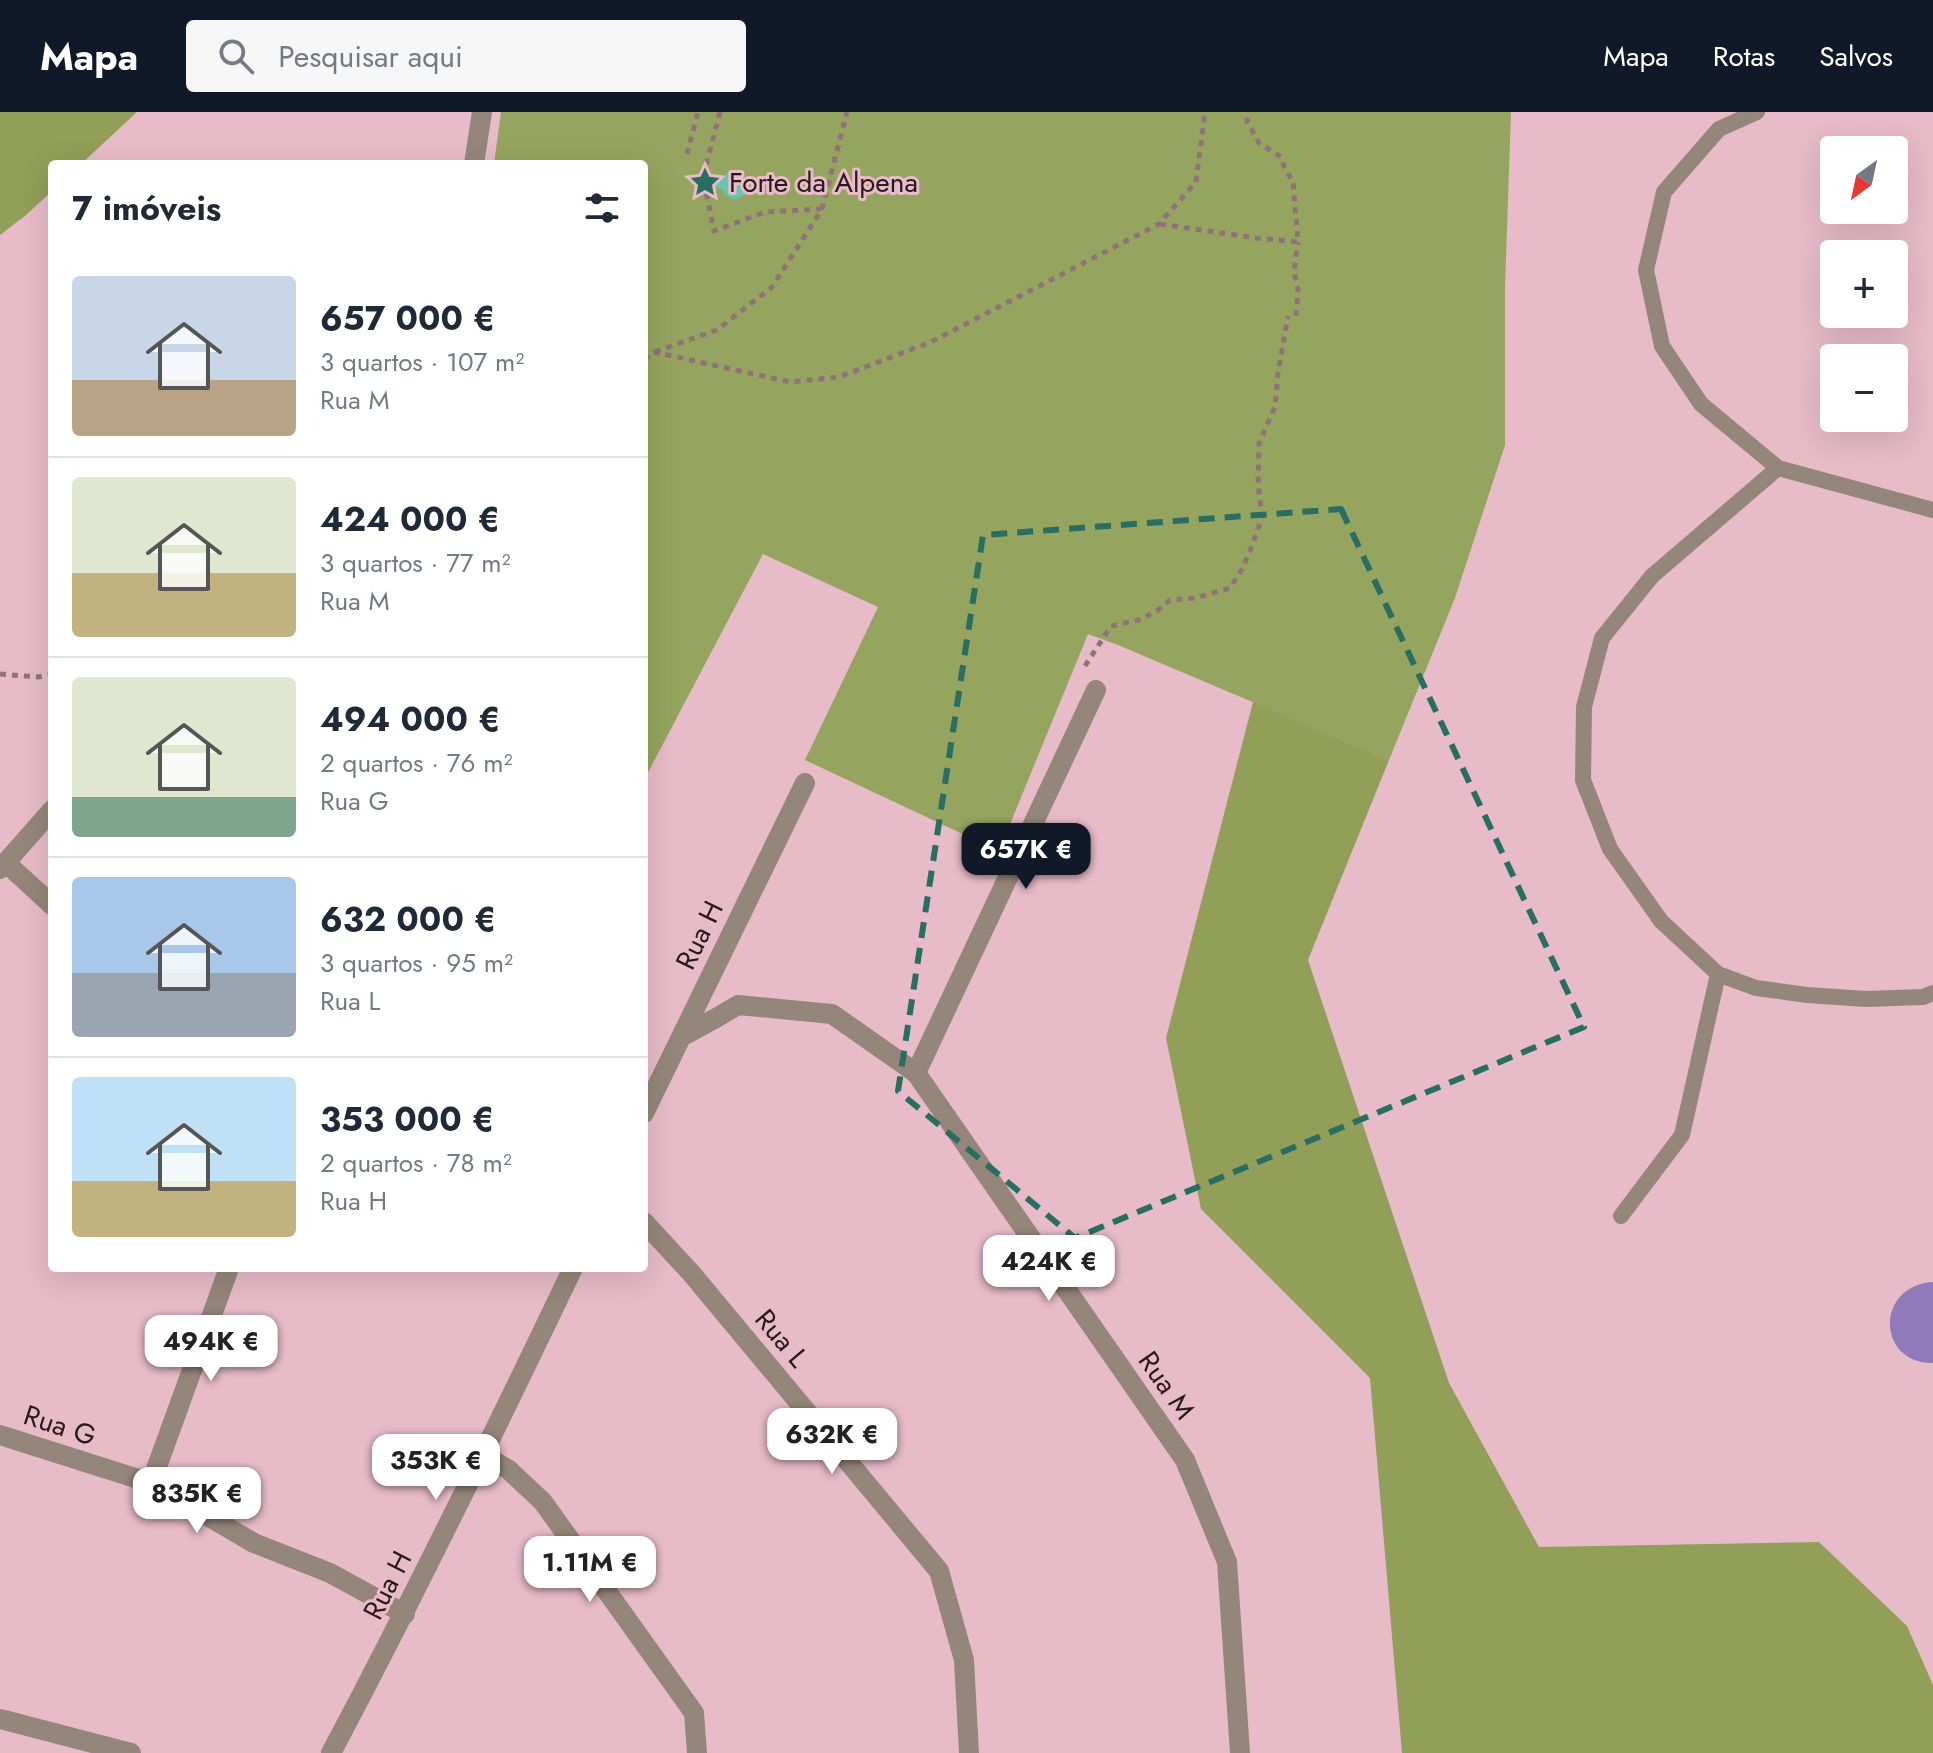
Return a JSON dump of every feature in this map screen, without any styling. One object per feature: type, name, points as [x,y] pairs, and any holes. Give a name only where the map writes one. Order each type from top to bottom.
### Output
[{"type":"street","points":[[475,160],[482,112]]},
{"type":"street","points":[[916,1073],[1096,690]]},
{"type":"street","name":"Rua H","points":[[648,1097],[681,1037],[805,783]]},
{"type":"street","points":[[48,815],[3,866],[48,902]]},
{"type":"street","name":"Rua M","points":[[681,1037],[738,1005],[832,1014],[916,1073],[1185,1460],[1227,1562],[1240,1753]]},
{"type":"street","name":"Rua L","points":[[648,1226],[692,1274],[939,1571],[964,1660],[969,1753]]},
{"type":"street","points":[[151,1483],[228,1272]]},
{"type":"street","name":"Rua H","points":[[331,1753],[405,1614],[571,1272]]},
{"type":"street","name":"Rua G","points":[[0,1435],[151,1483],[254,1543],[330,1573],[405,1614]]},
{"type":"street","points":[[484,1455],[509,1470],[543,1502],[686,1700],[694,1713],[697,1753]]},
{"type":"street","points":[[0,1719],[131,1753]]},
{"type":"lane","points":[[1757,112],[1719,129],[1664,192],[1646,270],[1662,346],[1701,404],[1778,468],[1933,510]]},
{"type":"lane","points":[[1778,468],[1652,576],[1602,638],[1584,707],[1583,780],[1610,849],[1661,921],[1718,974],[1756,988],[1807,995],[1866,999],[1923,997],[1933,993]]},
{"type":"lane","points":[[1621,1216],[1682,1135],[1718,974]]},
{"type":"path","points":[[687,154],[698,112]]},
{"type":"path","points":[[720,112],[703,177],[714,231],[765,212],[822,209]]},
{"type":"path","points":[[648,356],[717,330],[772,287],[822,209],[847,112]]},
{"type":"path","points":[[654,352],[790,382],[839,377],[931,342],[1159,224],[1196,182],[1205,112]]},
{"type":"path","points":[[1248,112],[1247,121],[1259,143],[1281,157],[1293,181],[1298,242],[1294,272],[1298,289],[1296,316]]},
{"type":"path","points":[[1159,224],[1298,242]]},
{"type":"path","points":[[1083,669],[1111,626],[1139,620],[1170,600],[1195,598],[1230,588],[1242,569],[1262,517],[1258,484],[1259,443],[1275,407],[1288,316]]},
{"type":"path","points":[[0,674],[48,675]]},
{"type":"highlighted area","points":[[1341,509],[1584,1027],[1075,1238],[898,1091],[983,535]]},
{"type":"green space","points":[[0,112],[137,112],[85,160],[48,160],[48,195],[0,235]]},
{"type":"green space","points":[[501,112],[1511,112],[1505,287],[1505,445],[1455,598],[1389,760],[1088,634],[999,851],[805,760],[878,607],[763,554],[648,772],[648,160],[495,160]]},
{"type":"green space","points":[[1253,702],[1389,760],[1308,960],[1449,1383],[1539,1547],[1819,1542],[1907,1626],[1933,1685],[1933,1753],[1402,1753],[1370,1378],[1201,1209],[1166,1038]]},
{"type":"shaded area","points":[[1933,1282],[1933,1363],[1915,1360],[1901,1351],[1893,1339],[1890,1324],[1892,1310],[1900,1296],[1914,1287]]},
{"type":"building","points":[[733,170],[750,181],[745,194],[736,200],[725,195],[722,189],[711,186],[714,177],[724,179]]},
{"type":"place","name":"Forte da Alpena","points":[[705,182]]}]
